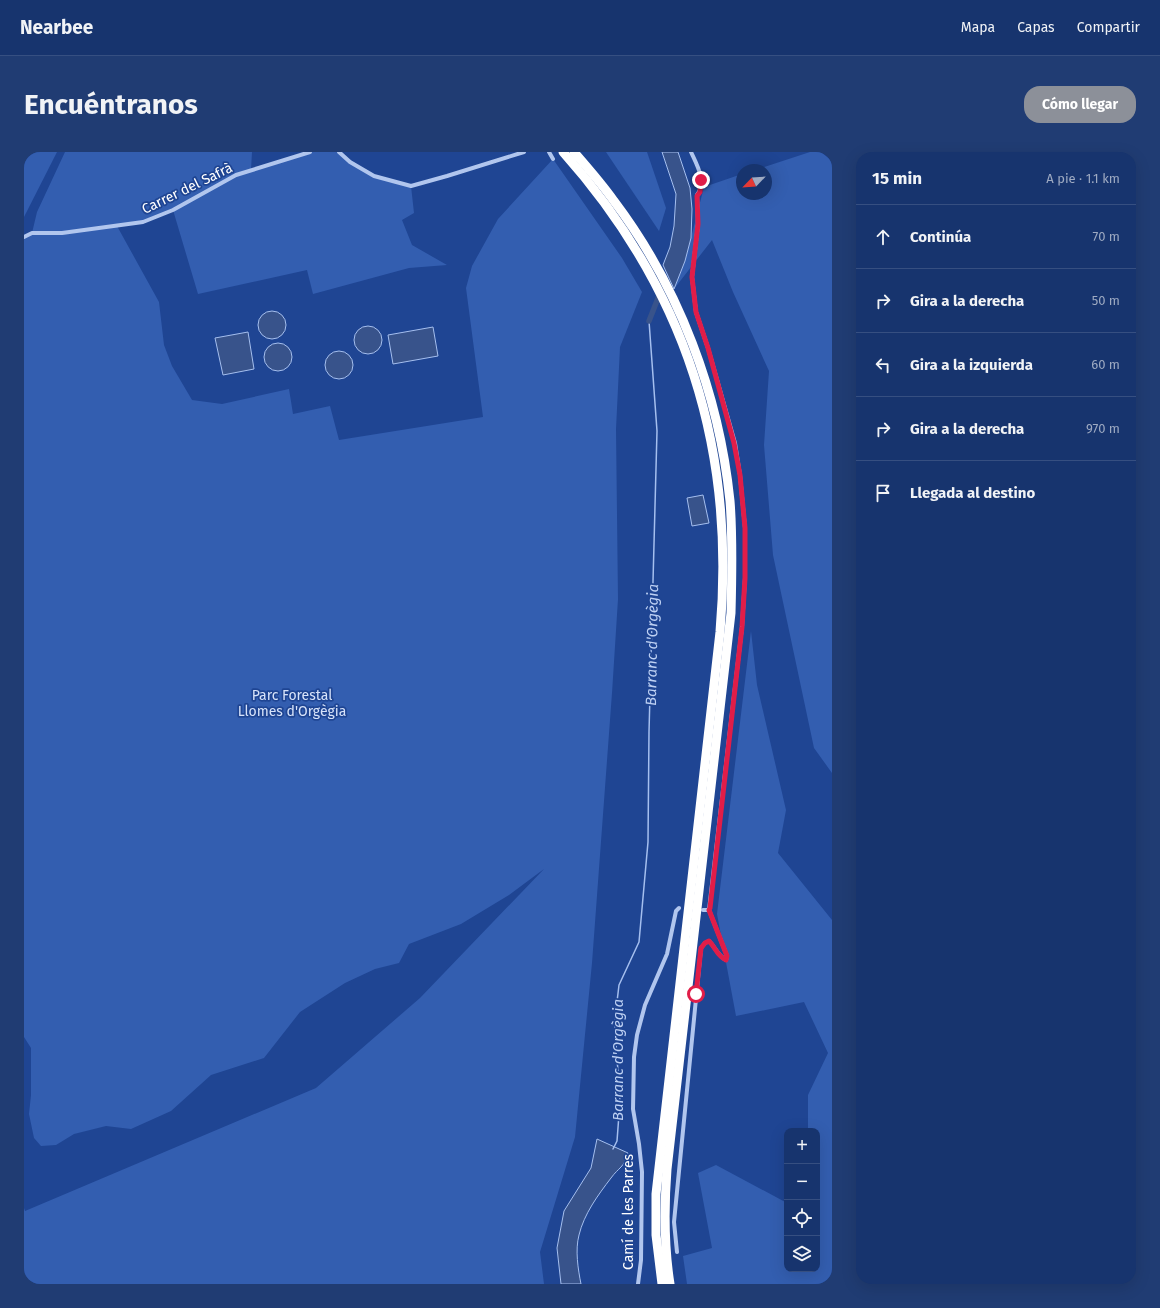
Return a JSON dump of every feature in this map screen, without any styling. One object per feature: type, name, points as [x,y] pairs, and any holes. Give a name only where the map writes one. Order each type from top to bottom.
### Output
[{"type":"highway","points":[[563,152],[611,211],[639,254],[654,271]]},
{"type":"highway","points":[[574,152],[615,202],[633,228],[686,330],[700,366],[718,431],[730,500],[733,571],[731,613],[667,1169],[664,1224],[670,1284]]},
{"type":"highway","points":[[662,1284],[656,1235],[656,1194],[720,632],[724,562],[719,490],[710,432],[697,384],[666,294]]},
{"type":"street","name":"Carrer del Safrà","points":[[24,237],[32,233],[69,232],[143,222],[173,210],[236,175],[310,152]]},
{"type":"street","points":[[339,152],[350,162],[374,176],[411,186],[524,152]]},
{"type":"street","points":[[508,157],[513,152]]},
{"type":"street","points":[[549,152],[553,159]]},
{"type":"street","points":[[677,1252],[675,1215],[701,948],[709,941],[719,957],[726,960],[727,956],[709,910],[742,627],[745,578],[745,528],[740,475],[734,443],[708,348],[696,312],[692,277],[698,224],[697,196],[700,192],[701,180],[700,172],[692,152]]},
{"type":"street","name":"Camí de les Parres","points":[[638,1284],[641,1260],[642,1172],[633,1109],[634,1057],[637,1035],[645,1004],[667,954],[676,911],[679,908]]},
{"type":"street","points":[[703,910],[709,910]]},
{"type":"green space","points":[[24,152],[57,152],[24,217]]},
{"type":"green space","name":"Parc Forestal Llomes d'Orgègia","points":[[65,152],[252,152],[251,170],[310,152],[339,152],[374,176],[411,186],[414,213],[402,220],[412,245],[447,265],[409,268],[313,294],[307,270],[198,294],[173,210],[143,222],[117,226],[159,302],[164,345],[172,366],[192,400],[222,404],[289,389],[293,414],[330,406],[339,440],[483,417],[466,288],[472,266],[498,219],[553,159],[622,258],[642,292],[620,347],[616,429],[618,599],[592,963],[575,1137],[540,1252],[544,1284],[24,1284],[24,1208],[25,1211],[316,1088],[420,998],[544,869],[509,895],[461,924],[409,944],[399,963],[375,969],[345,983],[300,1012],[264,1058],[211,1075],[171,1111],[131,1129],[106,1126],[74,1134],[56,1145],[41,1146],[34,1138],[29,1114],[31,1095],[31,1048],[24,1037],[24,237],[32,233],[37,212]]},
{"type":"green space","points":[[606,152],[647,152],[666,208],[659,231]]},
{"type":"green space","points":[[810,152],[821,152],[832,161],[832,773],[814,748],[773,555],[764,445],[769,371],[733,292],[712,240],[674,289],[685,261],[704,187],[736,176],[736,200],[772,200],[772,164]]},
{"type":"green space","points":[[751,631],[757,685],[786,810],[778,853],[832,920],[832,1284],[687,1284],[683,1256],[712,1248],[698,1173],[716,1165],[784,1201],[784,1272],[820,1272],[820,1128],[808,1128],[808,1095],[828,1053],[804,1002],[736,1016],[717,914]]},
{"type":"shaded area","points":[[662,152],[678,152],[690,188],[692,209],[691,238],[685,261],[674,289],[663,265],[670,247],[674,226],[676,194]]},
{"type":"shaded area","points":[[272,311],[282,315],[286,325],[282,335],[272,339],[262,335],[258,325],[262,315]]},
{"type":"shaded area","points":[[368,326],[378,330],[382,340],[378,350],[368,354],[358,350],[354,340],[358,330]]},
{"type":"shaded area","points":[[433,327],[438,356],[393,364],[388,335]]},
{"type":"shaded area","points":[[248,332],[254,369],[223,375],[215,338]]},
{"type":"shaded area","points":[[278,343],[288,347],[292,357],[288,367],[278,371],[268,367],[264,357],[268,347]]},
{"type":"shaded area","points":[[339,351],[349,355],[353,365],[349,375],[339,379],[329,375],[325,365],[329,355]]},
{"type":"shaded area","points":[[703,495],[709,523],[692,526],[687,498]]},
{"type":"shaded area","points":[[597,1139],[628,1153],[623,1165],[611,1178],[592,1205],[581,1227],[577,1253],[581,1284],[561,1284],[557,1248],[564,1211],[591,1168]]},
{"type":"waterway","name":"Barranc d'Orgègia","points":[[649,321],[660,293]]},
{"type":"waterway","name":"Barranc d'Orgègia","points":[[613,1149],[617,1141],[620,1101],[615,1029],[616,1010],[619,985],[639,942],[648,842],[649,732],[657,431],[649,321]]},
{"type":"route","points":[[696,994],[701,948],[705,943],[709,941],[719,957],[726,960],[727,956],[709,910],[742,627],[745,578],[745,528],[740,475],[734,443],[708,348],[696,312],[692,277],[698,224],[697,196],[700,192],[701,180]]}]
